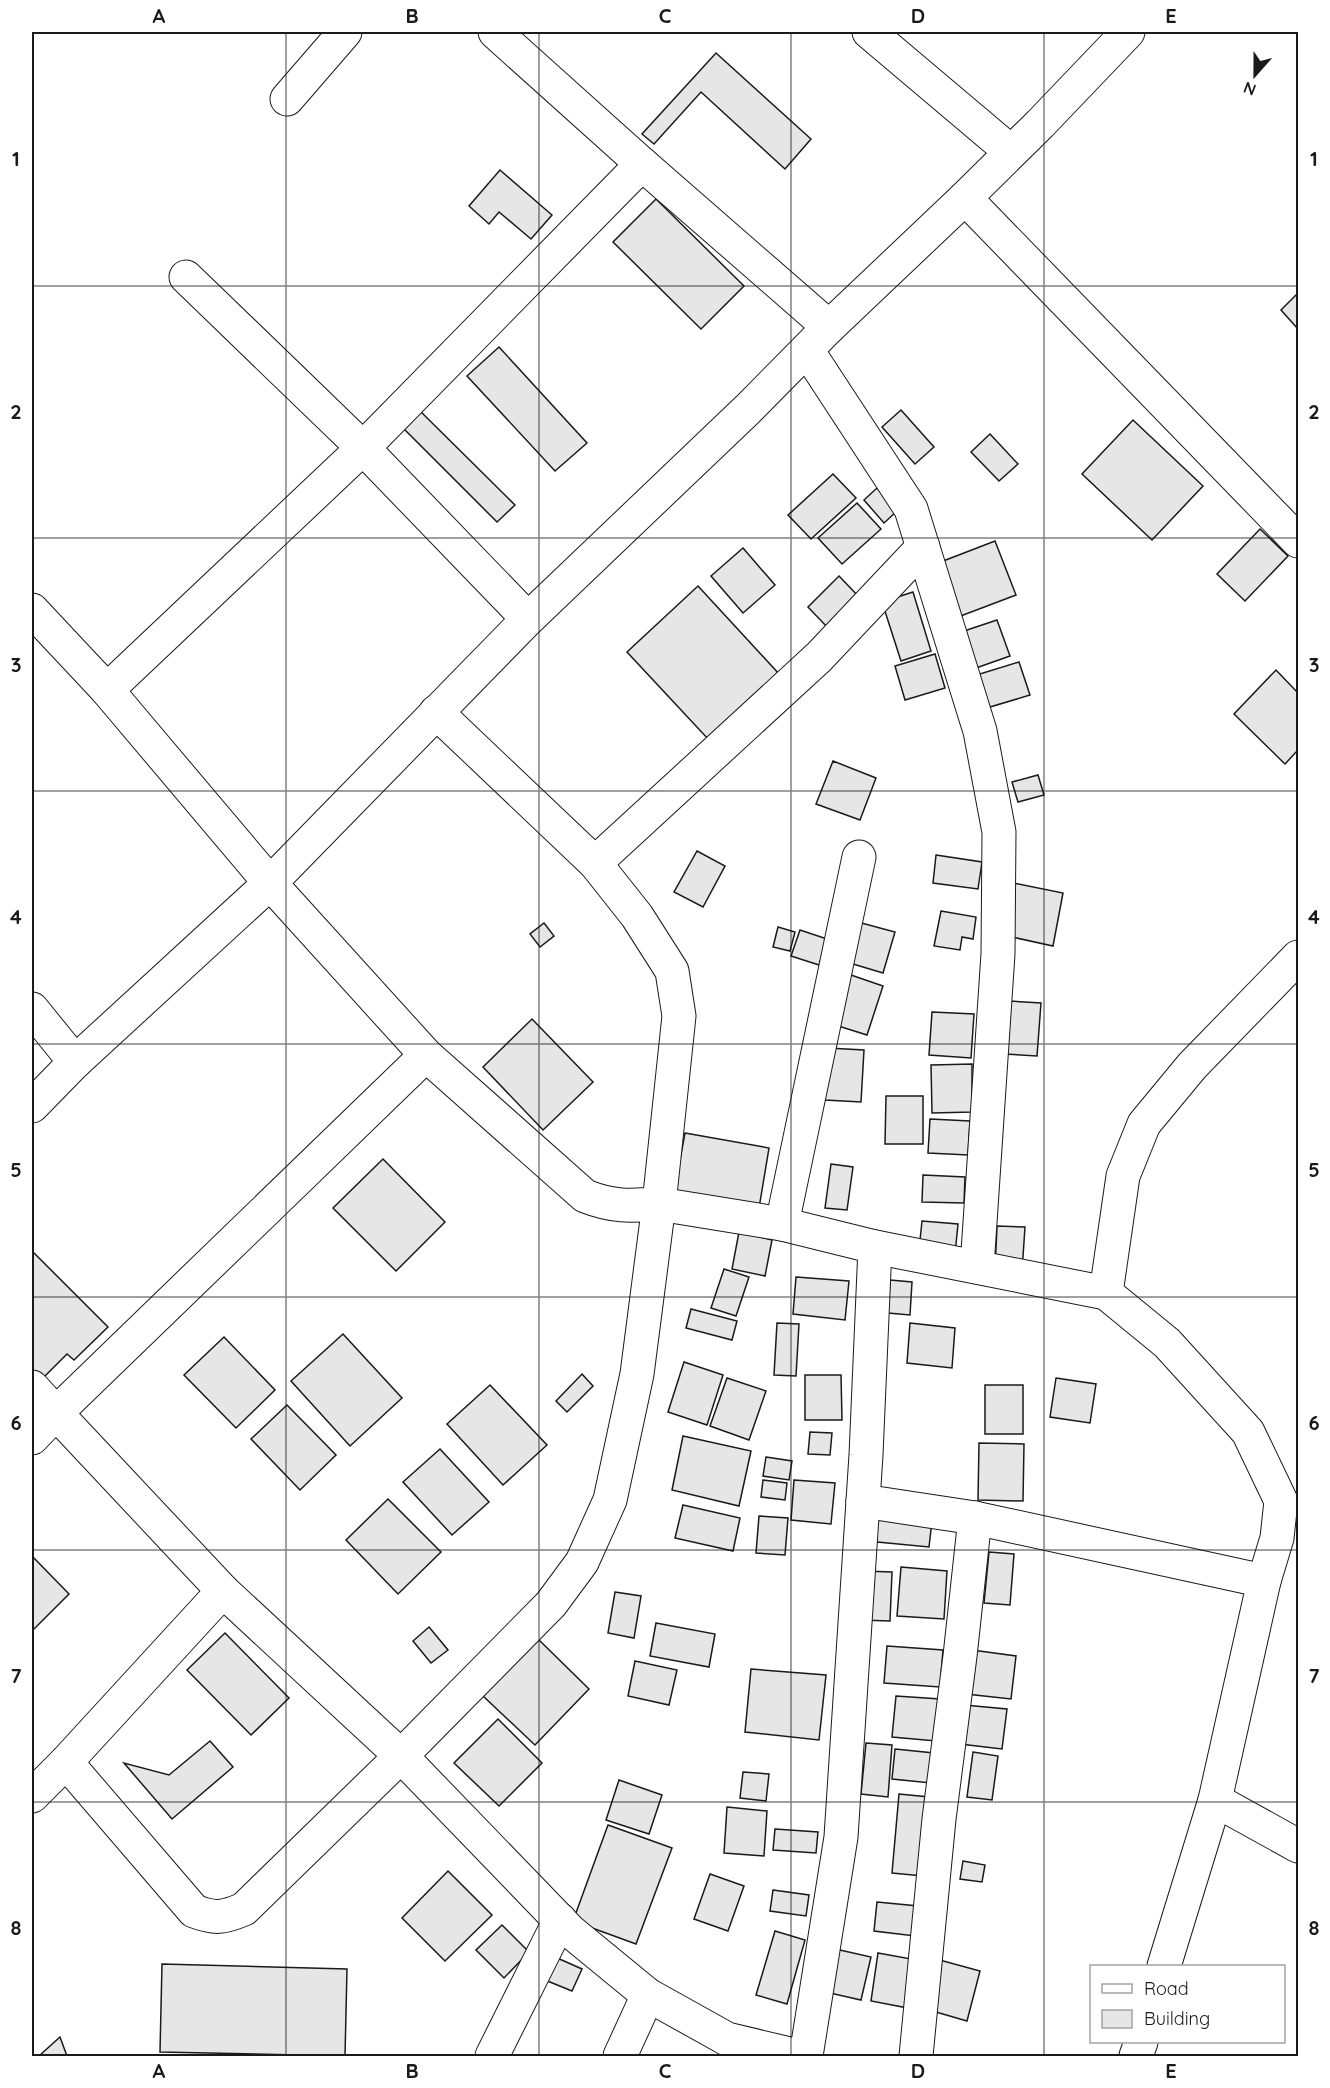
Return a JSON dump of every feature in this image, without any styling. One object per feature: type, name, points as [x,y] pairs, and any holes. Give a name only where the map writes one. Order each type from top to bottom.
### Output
[{"type":"main road","points":[[287,99],[345,32]]},
{"type":"main road","points":[[495,32],[642,164],[818,339],[910,509],[980,732],[999,832],[998,954],[977,1267]]},
{"type":"main road","points":[[869,32],[1011,152]]},
{"type":"main road","points":[[32,1106],[75,1062],[270,883],[528,619],[965,198],[1128,32]]},
{"type":"main road","points":[[107,690],[363,448],[642,164]]},
{"type":"main road","points":[[965,198],[1299,541]]},
{"type":"main road","points":[[186,277],[363,448],[528,619]]},
{"type":"main road","points":[[595,863],[819,657],[923,547]]},
{"type":"main road","points":[[32,610],[107,690],[270,883],[426,1055],[585,1196],[605,1204],[627,1206],[659,1204],[782,1224],[875,1247],[1106,1293],[1167,1343],[1248,1432],[1281,1501],[1277,1538],[1264,1581],[1215,1800],[1164,1965]]},
{"type":"main road","points":[[66,1762],[194,1911],[209,1917],[227,1917],[244,1909],[401,1756],[551,1604],[582,1562],[610,1500],[637,1374],[659,1204],[679,1016],[672,971],[637,916],[595,863],[436,712]]},
{"type":"main road","points":[[782,1224],[859,858]]},
{"type":"main road","points":[[1106,1293],[1123,1176],[1144,1124],[1192,1066],[1299,957]]},
{"type":"main road","points":[[32,1009],[75,1062]]},
{"type":"main road","points":[[32,1438],[426,1055]]},
{"type":"main road","points":[[806,2056],[841,1837],[863,1501],[875,1247]]},
{"type":"main road","points":[[32,1387],[223,1591],[401,1756],[570,1931],[648,1995],[727,2039],[779,2054]]},
{"type":"main road","points":[[863,1501],[975,1518],[1264,1581]]},
{"type":"main road","points":[[916,2056],[939,1819],[975,1518]]},
{"type":"main road","points":[[32,1796],[223,1591]]},
{"type":"main road","points":[[1215,1800],[1299,1846]]},
{"type":"main road","points":[[492,2056],[560,1920]]},
{"type":"main road","points":[[620,2056],[648,1995]]},
{"type":"building","points":[[716,53],[811,139],[785,169],[701,92],[654,144],[642,134]]},
{"type":"building","points":[[500,170],[552,215],[531,239],[499,212],[489,224],[469,206]]},
{"type":"building","points":[[656,199],[744,286],[701,329],[613,242]]},
{"type":"building","points":[[1298,293],[1298,329],[1281,310]]},
{"type":"building","points":[[499,347],[587,443],[555,471],[467,376]]},
{"type":"building","points":[[416,407],[515,505],[497,522],[399,424]]},
{"type":"building","points":[[901,410],[934,447],[915,464],[882,427]]},
{"type":"building","points":[[1133,420],[1203,486],[1152,540],[1082,474]]},
{"type":"building","points":[[990,434],[1018,464],[999,481],[971,452]]},
{"type":"building","points":[[833,474],[856,498],[811,539],[788,515]]},
{"type":"building","points":[[877,488],[897,511],[884,523],[864,500]]},
{"type":"building","points":[[857,503],[881,529],[842,564],[818,538]]},
{"type":"building","points":[[1260,529],[1288,556],[1245,601],[1217,574]]},
{"type":"building","points":[[995,541],[1016,595],[958,617],[938,563]]},
{"type":"building","points":[[743,548],[775,585],[743,613],[711,576]]},
{"type":"building","points":[[839,576],[861,599],[829,629],[808,607]]},
{"type":"building","points":[[698,586],[780,675],[709,740],[627,652]]},
{"type":"building","points":[[913,592],[931,651],[901,661],[882,602]]},
{"type":"building","points":[[997,620],[1010,656],[976,668],[964,631]]},
{"type":"building","points":[[935,654],[945,688],[905,700],[895,666]]},
{"type":"building","points":[[1019,662],[1030,695],[980,710],[970,677]]},
{"type":"building","points":[[1276,670],[1298,693],[1298,750],[1285,764],[1234,714]]},
{"type":"building","points":[[833,761],[876,778],[860,820],[816,804]]},
{"type":"building","points":[[1038,775],[1044,795],[1018,802],[1012,782]]},
{"type":"building","points":[[697,851],[725,866],[703,907],[674,892]]},
{"type":"building","points":[[936,855],[982,862],[978,889],[933,883]]},
{"type":"building","points":[[1013,883],[1063,893],[1053,946],[1003,935]]},
{"type":"building","points":[[941,911],[976,917],[973,939],[962,937],[960,950],[934,946]]},
{"type":"building","points":[[854,921],[895,932],[883,973],[843,961]]},
{"type":"building","points":[[544,923],[554,936],[540,947],[530,934]]},
{"type":"building","points":[[778,927],[795,932],[790,951],[773,947]]},
{"type":"building","points":[[800,930],[827,939],[819,965],[791,956]]},
{"type":"building","points":[[848,974],[883,986],[867,1035],[832,1024]]},
{"type":"building","points":[[1008,1001],[1041,1003],[1037,1056],[1005,1054]]},
{"type":"building","points":[[932,1012],[974,1014],[971,1058],[929,1055]]},
{"type":"building","points":[[532,1019],[593,1082],[543,1130],[483,1067]]},
{"type":"building","points":[[828,1048],[864,1050],[861,1102],[825,1100]]},
{"type":"building","points":[[972,1064],[972,1112],[932,1113],[931,1065]]},
{"type":"building","points":[[886,1096],[923,1096],[923,1144],[885,1144]]},
{"type":"building","points":[[930,1119],[970,1121],[968,1155],[928,1153]]},
{"type":"building","points":[[685,1133],[769,1148],[759,1208],[674,1192]]},
{"type":"building","points":[[383,1159],[445,1222],[396,1271],[333,1208]]},
{"type":"building","points":[[831,1164],[853,1167],[847,1210],[825,1208]]},
{"type":"building","points":[[923,1175],[965,1177],[964,1203],[922,1202]]},
{"type":"building","points":[[922,1221],[958,1224],[955,1254],[919,1250]]},
{"type":"building","points":[[997,1226],[1025,1227],[1022,1271],[995,1270]]},
{"type":"building","points":[[739,1232],[772,1240],[765,1276],[732,1269]]},
{"type":"building","points":[[32,1251],[108,1327],[74,1360],[67,1354],[37,1384],[32,1379]]},
{"type":"building","points":[[724,1269],[749,1277],[736,1316],[711,1308]]},
{"type":"building","points":[[796,1277],[849,1281],[845,1320],[793,1314]]},
{"type":"building","points":[[890,1280],[912,1282],[910,1315],[888,1313]]},
{"type":"building","points":[[691,1309],[737,1321],[732,1340],[686,1328]]},
{"type":"building","points":[[777,1323],[799,1324],[796,1376],[774,1375]]},
{"type":"building","points":[[910,1323],[955,1328],[952,1368],[907,1363]]},
{"type":"building","points":[[343,1334],[402,1398],[350,1446],[291,1381]]},
{"type":"building","points":[[224,1337],[275,1390],[236,1428],[184,1375]]},
{"type":"building","points":[[684,1362],[723,1375],[707,1425],[668,1412]]},
{"type":"building","points":[[582,1374],[593,1386],[567,1412],[556,1401]]},
{"type":"building","points":[[805,1375],[841,1375],[842,1420],[805,1420]]},
{"type":"building","points":[[727,1378],[766,1391],[749,1440],[710,1426]]},
{"type":"building","points":[[1056,1378],[1096,1384],[1090,1423],[1050,1417]]},
{"type":"building","points":[[490,1385],[547,1445],[503,1485],[447,1424]]},
{"type":"building","points":[[985,1385],[1023,1385],[1023,1434],[985,1434]]},
{"type":"building","points":[[287,1405],[336,1455],[300,1490],[251,1439]]},
{"type":"building","points":[[810,1432],[832,1433],[830,1455],[808,1454]]},
{"type":"building","points":[[683,1436],[751,1451],[739,1506],[672,1490]]},
{"type":"building","points":[[979,1443],[1024,1444],[1023,1501],[978,1500]]},
{"type":"building","points":[[440,1449],[489,1502],[452,1535],[403,1482]]},
{"type":"building","points":[[766,1457],[792,1461],[789,1480],[763,1476]]},
{"type":"building","points":[[763,1480],[787,1483],[785,1500],[761,1497]]},
{"type":"building","points":[[794,1480],[835,1483],[831,1524],[791,1520]]},
{"type":"building","points":[[388,1499],[441,1552],[398,1594],[346,1540]]},
{"type":"building","points":[[683,1505],[740,1518],[733,1551],[675,1538]]},
{"type":"building","points":[[870,1513],[932,1521],[929,1547],[867,1541]]},
{"type":"building","points":[[759,1516],[788,1518],[785,1555],[756,1553]]},
{"type":"building","points":[[989,1552],[1014,1554],[1010,1605],[984,1603]]},
{"type":"building","points":[[32,1556],[69,1594],[32,1631]]},
{"type":"building","points":[[901,1567],[947,1571],[944,1619],[897,1616]]},
{"type":"building","points":[[862,1571],[892,1572],[890,1621],[860,1620]]},
{"type":"building","points":[[615,1592],[641,1596],[634,1638],[608,1633]]},
{"type":"building","points":[[656,1623],[715,1634],[709,1667],[650,1656]]},
{"type":"building","points":[[429,1627],[448,1650],[431,1663],[413,1641]]},
{"type":"building","points":[[225,1633],[289,1698],[251,1735],[187,1670]]},
{"type":"building","points":[[538,1639],[589,1689],[535,1745],[483,1696]]},
{"type":"building","points":[[887,1646],[943,1650],[940,1687],[884,1683]]},
{"type":"building","points":[[972,1650],[1016,1656],[1011,1699],[966,1694]]},
{"type":"building","points":[[635,1661],[677,1670],[669,1705],[628,1696]]},
{"type":"building","points":[[751,1669],[826,1675],[819,1740],[745,1732]]},
{"type":"building","points":[[896,1696],[940,1699],[936,1741],[892,1737]]},
{"type":"building","points":[[964,1705],[1007,1709],[1002,1749],[960,1744]]},
{"type":"building","points":[[498,1719],[542,1763],[499,1806],[454,1763]]},
{"type":"building","points":[[210,1741],[233,1767],[172,1819],[124,1763],[169,1775]]},
{"type":"building","points":[[866,1743],[892,1745],[888,1797],[861,1794]]},
{"type":"building","points":[[895,1749],[934,1753],[931,1783],[892,1779]]},
{"type":"building","points":[[973,1752],[998,1756],[992,1800],[967,1797]]},
{"type":"building","points":[[743,1772],[769,1774],[766,1801],[740,1798]]},
{"type":"building","points":[[619,1780],[662,1795],[649,1834],[606,1820]]},
{"type":"building","points":[[899,1794],[929,1797],[923,1876],[892,1873]]},
{"type":"building","points":[[727,1807],[767,1811],[764,1856],[724,1853]]},
{"type":"building","points":[[608,1825],[672,1848],[636,1944],[573,1921]]},
{"type":"building","points":[[775,1829],[818,1832],[816,1853],[773,1850]]},
{"type":"building","points":[[963,1861],[985,1865],[982,1882],[960,1879]]},
{"type":"building","points":[[448,1871],[492,1915],[445,1961],[402,1918]]},
{"type":"building","points":[[710,1874],[744,1886],[728,1931],[694,1919]]},
{"type":"building","points":[[773,1890],[809,1895],[806,1916],[770,1911]]},
{"type":"building","points":[[877,1902],[918,1906],[915,1936],[874,1931]]},
{"type":"building","points":[[502,1925],[529,1952],[504,1978],[476,1950]]},
{"type":"building","points":[[775,1931],[805,1940],[787,2004],[756,1995]]},
{"type":"building","points":[[831,1948],[871,1957],[861,2000],[821,1991]]},
{"type":"building","points":[[878,1953],[917,1960],[908,2008],[871,2001]]},
{"type":"building","points":[[555,1957],[582,1969],[572,1991],[545,1980]]},
{"type":"building","points":[[936,1959],[980,1971],[967,2021],[922,2008]]},
{"type":"building","points":[[162,1964],[347,1969],[345,2056],[160,2052]]},
{"type":"building","points":[[60,2037],[67,2056],[39,2056]]}]
